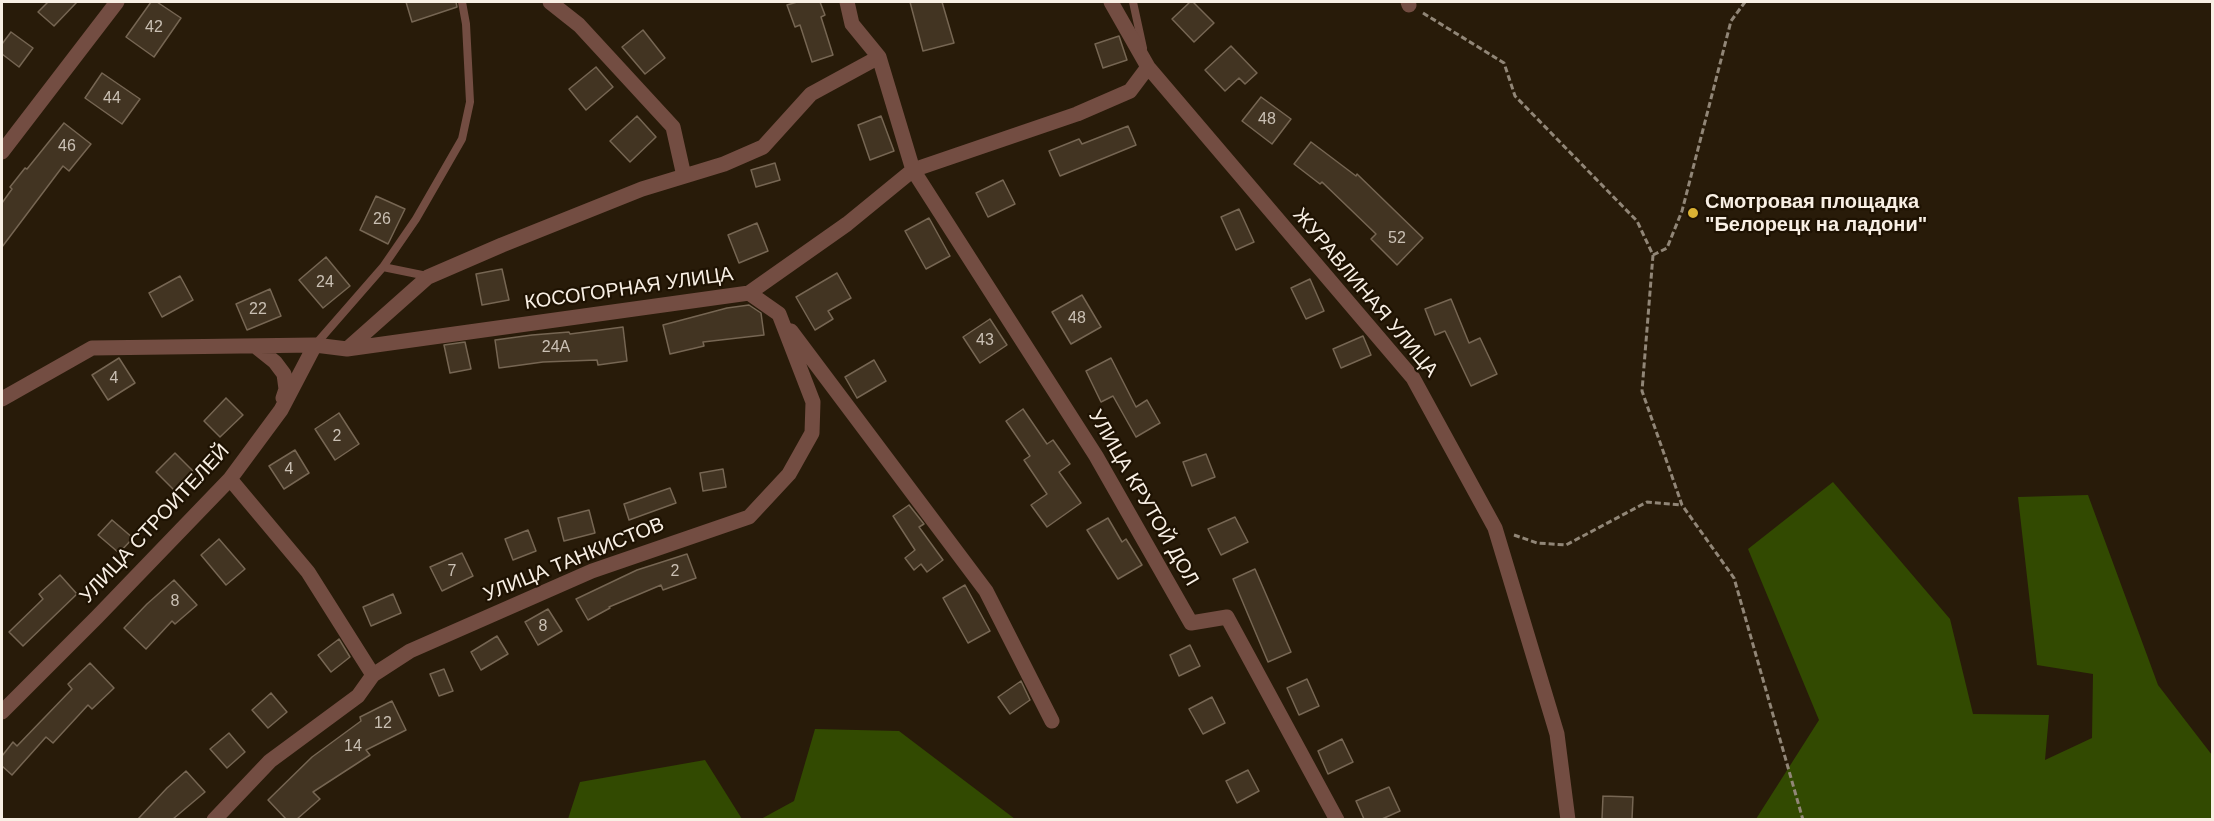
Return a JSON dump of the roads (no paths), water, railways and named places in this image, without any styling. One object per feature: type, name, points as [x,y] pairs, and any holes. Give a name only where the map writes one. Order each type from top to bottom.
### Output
[{"type":"street","points":[[2,152],[117,2]]},
{"type":"street","points":[[550,2],[579,25],[673,127],[684,176]]},
{"type":"street","name":"УЛИЦА КРУТОЙ ДОЛ","points":[[847,2],[852,24],[879,57],[913,170],[1096,456],[1191,623],[1227,616],[1336,819]]},
{"type":"street","name":"ЖУРАВЛИНАЯ УЛИЦА","points":[[1112,2],[1148,67],[1413,378],[1495,528],[1557,734],[1568,819]]},
{"type":"street","points":[[347,349],[428,277],[642,189],[724,164],[763,147],[811,94],[879,57]]},
{"type":"street","points":[[913,170],[1077,114],[1130,91],[1148,67]]},
{"type":"street","name":"КОСОГОРНАЯ УЛИЦА","points":[[2,399],[92,348],[315,345],[347,349],[749,293],[847,224],[913,170]]},
{"type":"street","points":[[749,293],[779,314],[986,591],[1052,720]]},
{"type":"street","name":"УЛИЦА ТАНКИСТОВ","points":[[214,819],[270,760],[358,696],[373,675],[410,651],[592,571],[749,517],[789,474],[812,433],[813,402],[779,314]]},
{"type":"street","name":"УЛИЦА СТРОИТЕЛЕЙ","points":[[2,712],[97,618],[230,478],[281,410],[315,345]]},
{"type":"street","points":[[255,346],[275,362],[284,374],[286,389],[281,410]]},
{"type":"street","points":[[230,478],[308,572],[373,675]]},
{"type":"lane","points":[[315,345],[383,267],[416,219],[462,139],[470,102],[466,24],[462,2]]},
{"type":"lane","points":[[1132,2],[1148,67]]},
{"type":"lane","points":[[383,267],[428,277]]},
{"type":"place","name":"Смотровая площадка \"Белорецк на ладони\"","points":[[1693,213]]}]
